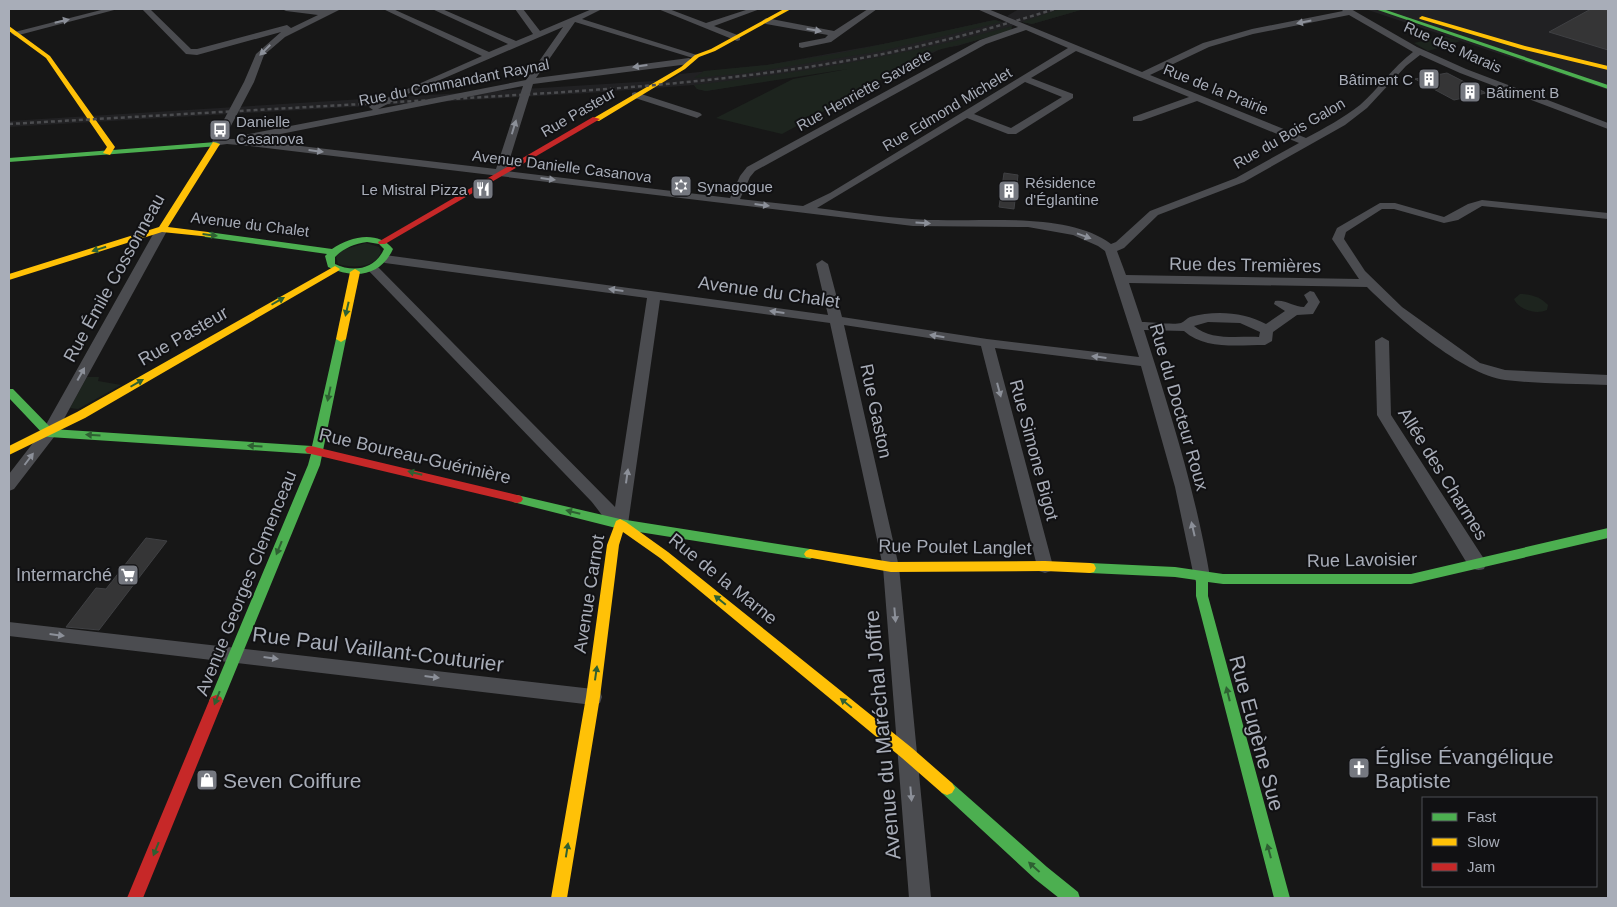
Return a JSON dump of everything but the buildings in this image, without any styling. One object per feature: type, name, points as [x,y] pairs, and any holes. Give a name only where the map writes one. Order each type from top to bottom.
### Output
[{"type":"main road","name":"Rue Pasteur","points":[[382,242],[683,68],[693,58],[737,38],[788,9]]},
{"type":"main road","points":[[1378,9],[1520,56],[1576,73],[1608,79]]},
{"type":"main road","points":[[1394,9],[1540,56],[1608,73]]},
{"type":"main road","points":[[1422,18],[1523,48],[1608,68]]},
{"type":"main road","points":[[12,30],[48,57],[111,147],[107,153]]},
{"type":"main road","points":[[1520,56],[1608,88]]},
{"type":"main road","points":[[9,160],[222,143]]},
{"type":"main road","name":"Rue Émile Cossonneau","points":[[162,229],[222,143]]},
{"type":"main road","points":[[9,277],[162,229]]},
{"type":"main road","name":"Avenue du Chalet","points":[[162,229],[334,252]]},
{"type":"main road","points":[[367,239],[382,242],[389,249],[385,259],[372,268],[355,272],[344,272],[335,269],[329,261],[334,252],[340,247],[357,240],[367,239]]},
{"type":"main road","name":"Rue Pasteur","points":[[9,451],[49,432],[335,269]]},
{"type":"main road","name":"Avenue Georges Clemenceau","points":[[135,898],[310,474],[318,450],[355,272]]},
{"type":"main road","points":[[9,392],[49,432]]},
{"type":"main road","name":"Rue Boureau-Guérinière","points":[[49,432],[318,450],[620,524]]},
{"type":"main road","name":"Rue Poulet Langlet","points":[[620,524],[891,567],[1045,566],[1166,572],[1202,577]]},
{"type":"main road","name":"Avenue Carnot","points":[[559,898],[593,697],[613,545],[620,524]]},
{"type":"main road","name":"Rue de la Marne","points":[[620,524],[664,555],[907,753],[1041,873],[1072,898]]},
{"type":"main road","points":[[1604,534],[1608,546]]},
{"type":"main road","name":"Rue Lavoisier","points":[[1202,577],[1411,579],[1604,534]]},
{"type":"main road","name":"Rue Eugène Sue","points":[[1202,577],[1202,596],[1282,898]]},
{"type":"street","points":[[12,30],[114,9]]},
{"type":"street","points":[[146,9],[189,52],[197,52],[303,25]]},
{"type":"street","points":[[286,9],[328,13]]},
{"type":"street","points":[[222,143],[260,54],[282,35],[337,9]]},
{"type":"street","points":[[387,9],[488,55]]},
{"type":"street","points":[[436,9],[515,44]]},
{"type":"street","points":[[519,9],[538,34]]},
{"type":"street","points":[[364,114],[392,97],[538,34],[574,14],[598,9]]},
{"type":"street","points":[[662,9],[737,38]]},
{"type":"street","points":[[706,26],[756,9]]},
{"type":"street","points":[[802,45],[828,40],[873,9]]},
{"type":"street","name":"Rue de la Prairie","points":[[981,9],[1306,142]]},
{"type":"street","points":[[1142,75],[1206,45],[1252,32],[1349,11]]},
{"type":"street","name":"Rue des Marais","points":[[1349,11],[1420,51],[1463,71],[1608,126]]},
{"type":"street","points":[[574,14],[693,58]]},
{"type":"street","points":[[500,174],[529,82],[574,14]]},
{"type":"street","points":[[766,21],[835,34]]},
{"type":"street","name":"Rue Henriette Savaete","points":[[733,202],[745,176],[751,170],[983,42],[1027,28]]},
{"type":"street","name":"Rue Edmond Michelet","points":[[806,210],[834,195],[1076,47]]},
{"type":"street","name":"Rue du Bois Galon","points":[[1110,249],[1120,245],[1154,213],[1240,180],[1341,123],[1364,106],[1402,64],[1420,51]]},
{"type":"street","name":"Rue du Commandant Raynal","points":[[222,143],[529,82],[693,58]]},
{"type":"street","points":[[966,114],[1012,132],[1070,96],[1024,79]]},
{"type":"street","points":[[635,96],[697,115]]},
{"type":"street","points":[[1137,120],[1196,98]]},
{"type":"street","name":"Avenue Danielle Casanova","points":[[222,143],[924,224],[1033,224],[1081,234],[1102,243],[1110,249]]},
{"type":"street","name":"Rue Edmond Michelet","points":[[824,212],[834,195]]},
{"type":"street","points":[[1608,216],[1482,203],[1470,206],[1452,219],[1444,220],[1395,206],[1376,206],[1341,230],[1338,236],[1340,242],[1368,283],[1410,322],[1483,370],[1504,375],[1608,380]]},
{"type":"street","name":"Rue Émile Cossonneau","points":[[9,485],[49,432],[162,229]]},
{"type":"street","name":"Rue du Docteur Roux","points":[[1110,249],[1137,326],[1188,509],[1202,577]]},
{"type":"street","name":"Avenue du Chalet","points":[[385,259],[836,320],[987,343],[1147,362]]},
{"type":"street","name":"Rue Gaston","points":[[822,264],[891,567]]},
{"type":"street","name":"Rue de la Marne","points":[[372,268],[597,497],[620,524]]},
{"type":"street","name":"Rue des Tremières","points":[[1122,279],[1368,283]]},
{"type":"street","points":[[1280,304],[1294,311],[1308,311],[1314,302],[1310,295]]},
{"type":"street","name":"Avenue Carnot","points":[[620,524],[654,296]]},
{"type":"street","points":[[1137,326],[1187,327],[1202,338],[1214,341],[1265,341],[1267,330],[1294,311]]},
{"type":"street","points":[[1187,327],[1188,323],[1196,319],[1239,319],[1251,322],[1267,330]]},
{"type":"street","name":"Allée des Charmes","points":[[1382,341],[1384,415],[1478,564]]},
{"type":"street","name":"Rue Simone Bigot","points":[[987,343],[1045,566]]},
{"type":"street","name":"Avenue du Maréchal Joffre","points":[[891,567],[920,898]]},
{"type":"street","name":"Rue Paul Vaillant-Couturier","points":[[9,628],[593,697]]},
{"type":"shaded area","points":[[1019,9],[1084,9],[1032,24],[1022,22],[1012,26],[1011,30],[957,46],[943,48],[928,55],[706,91],[697,89],[694,85],[590,93],[9,127],[9,121],[670,80],[680,74],[767,65],[905,40],[989,21],[1002,22],[1012,19],[1007,16]]},
{"type":"shaded area","points":[[1060,9],[1084,9],[1032,24],[1022,22]]},
{"type":"shaded area","points":[[1365,9],[1608,9],[1608,90]]},
{"type":"shaded area","points":[[995,20],[1002,22],[882,51],[748,73],[694,78],[704,71],[767,65],[846,52]]},
{"type":"shaded area","points":[[1012,26],[1011,30],[1001,34],[934,51],[782,134],[716,118],[793,79],[848,69],[706,91],[697,89],[694,85],[854,62],[933,46]]},
{"type":"shaded area","points":[[1443,36],[1461,41],[1428,51],[1414,43]]},
{"type":"shaded area","points":[[366,243],[379,247],[381,251],[374,261],[363,266],[338,264],[336,257],[342,250]]},
{"type":"shaded area","points":[[1520,294],[1539,298],[1548,305],[1547,310],[1533,312],[1524,309],[1514,299]]},
{"type":"shaded area","points":[[87,377],[99,377],[98,381],[121,385],[78,409],[70,408]]},
{"type":"railway","points":[[9,124],[535,94],[738,77],[894,52],[975,32],[1055,9]]},
{"type":"traffic: fast","points":[[1378,9],[1608,87]]},
{"type":"traffic: fast","points":[[9,160],[216,144]]},
{"type":"traffic: fast","points":[[208,235],[334,252]]},
{"type":"traffic: fast","points":[[367,239],[382,242],[389,249],[379,263],[372,268],[356,272],[339,269],[331,265],[330,256],[342,246],[367,239]]},
{"type":"traffic: fast","points":[[216,701],[314,465],[341,339]]},
{"type":"traffic: fast","points":[[9,392],[49,433]]},
{"type":"traffic: fast","points":[[49,433],[311,450]]},
{"type":"traffic: fast","points":[[517,499],[620,524],[810,554]]},
{"type":"traffic: fast","points":[[1090,568],[1175,572],[1223,579],[1411,579],[1608,533]]},
{"type":"traffic: fast","points":[[1202,577],[1202,596],[1282,898]]},
{"type":"traffic: fast","points":[[947,788],[1041,873],[1072,898]]},
{"type":"traffic: slow","points":[[596,119],[683,68],[697,56],[713,50],[788,9]]},
{"type":"traffic: slow","points":[[1422,18],[1523,48],[1608,68]]},
{"type":"traffic: slow","points":[[9,28],[48,57],[111,147],[107,153]]},
{"type":"traffic: slow","points":[[162,229],[216,144]]},
{"type":"traffic: slow","points":[[9,277],[162,229],[208,235]]},
{"type":"traffic: slow","points":[[9,451],[81,415],[335,269]]},
{"type":"traffic: slow","points":[[341,339],[355,272]]},
{"type":"traffic: slow","points":[[559,898],[593,697],[613,545],[620,524]]},
{"type":"traffic: slow","points":[[622,525],[664,555],[907,753],[947,788]]},
{"type":"traffic: slow","points":[[810,554],[891,567],[1045,566],[1090,568]]},
{"type":"traffic: jam","points":[[382,242],[596,119]]},
{"type":"traffic: jam","points":[[311,450],[517,499]]},
{"type":"traffic: jam","points":[[135,898],[216,701]]},
{"type":"place","name":"Bâtiment C","points":[[1429,79]]},
{"type":"place","name":"Bâtiment B","points":[[1470,92]]},
{"type":"place","name":"Danielle Casanova","points":[[220,130]]},
{"type":"place","name":"Synagogue","points":[[681,186]]},
{"type":"place","name":"Le Mistral Pizza","points":[[483,189]]},
{"type":"place","name":"Résidence d'Églantine","points":[[1009,191]]},
{"type":"place","name":"Intermarché","points":[[128,575]]},
{"type":"place","name":"Église Évangélique Baptiste","points":[[1359,768]]},
{"type":"place","name":"Seven Coiffure","points":[[207,780]]}]
